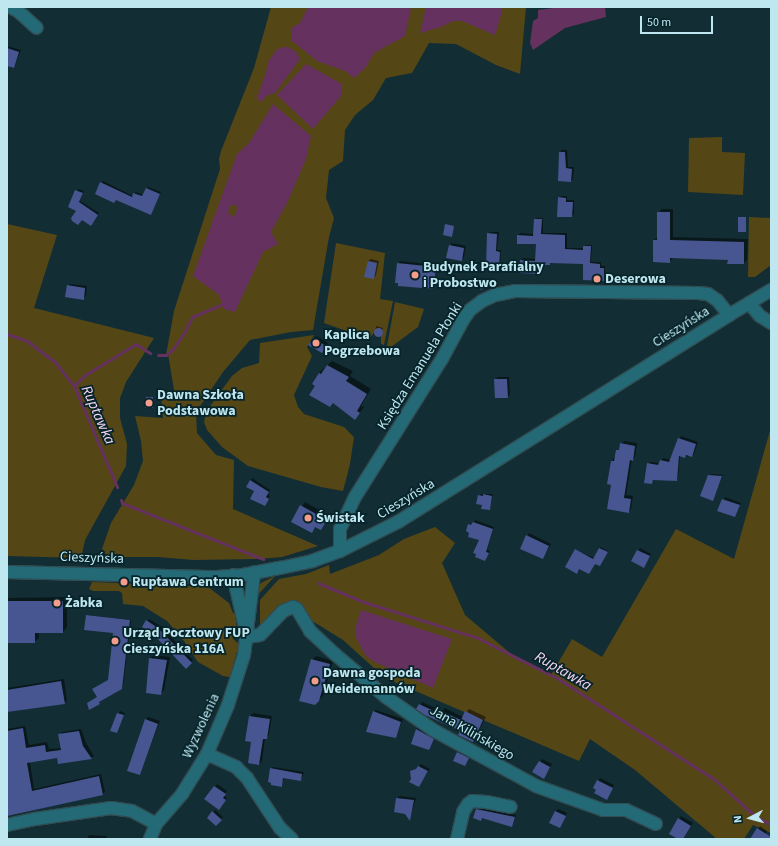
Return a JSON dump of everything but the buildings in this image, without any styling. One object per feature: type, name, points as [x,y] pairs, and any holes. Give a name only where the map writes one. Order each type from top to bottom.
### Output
[{"type":"street","points":[[10,7],[37,28]]},
{"type":"street","name":"Cieszyńska","points":[[7,572],[88,572],[194,577],[233,576],[306,563],[340,551],[398,522],[771,290]]},
{"type":"street","name":"Księdza Emanuela Płonki","points":[[340,551],[340,528],[355,497],[444,357],[463,320],[470,310],[482,301],[495,295],[515,291],[698,293],[708,294],[717,300],[729,315]]},
{"type":"street","points":[[750,303],[760,316],[771,323]]},
{"type":"street","name":"Wyzwolenia","points":[[150,839],[156,824],[182,794],[207,754],[228,705],[240,670],[247,637],[254,573]]},
{"type":"street","name":"Wyzwolenia","points":[[233,576],[247,637]]},
{"type":"street","name":"Jana Kilińskiego","points":[[247,637],[260,635],[283,612],[293,607],[298,609],[310,631],[336,655],[386,697],[433,730],[536,786],[604,810],[626,810],[656,824]]},
{"type":"street","points":[[207,754],[236,767],[247,778],[280,828],[292,839]]},
{"type":"street","points":[[457,839],[463,812],[472,802],[486,802],[511,807]]},
{"type":"street","points":[[7,825],[35,819],[110,808],[132,811],[156,824]]},
{"type":"shaded area","points":[[271,7],[526,7],[520,74],[496,65],[456,44],[429,43],[412,73],[386,78],[373,100],[355,115],[345,130],[343,161],[329,170],[326,198],[334,218],[329,237],[313,330],[291,332],[250,340],[223,372],[196,412],[197,433],[216,455],[234,460],[233,509],[318,546],[282,557],[258,559],[194,560],[158,557],[108,557],[102,549],[111,523],[134,485],[143,461],[141,441],[135,416],[163,418],[161,395],[175,396],[168,354],[166,355],[174,311],[220,169],[219,159],[221,151],[254,68]]},
{"type":"shaded area","points":[[308,7],[411,7],[405,36],[374,53],[366,67],[354,78],[345,71],[317,61],[291,40],[291,28],[300,23]]},
{"type":"shaded area","points":[[426,7],[501,7],[502,12],[495,35],[462,21],[453,21],[441,27],[420,33]]},
{"type":"shaded area","points":[[561,7],[605,7],[606,17],[565,28],[533,50],[530,43],[533,21],[538,18],[538,10]]},
{"type":"shaded area","points":[[288,47],[296,52],[300,59],[275,93],[268,95],[260,102],[257,98],[266,73],[268,62],[277,49]]},
{"type":"shaded area","points":[[306,64],[342,84],[341,96],[313,129],[277,95]]},
{"type":"shaded area","points":[[273,104],[311,136],[306,159],[287,203],[271,232],[278,244],[263,252],[235,312],[224,309],[219,295],[193,276],[237,154],[249,143]],"holes":[[[231,205],[235,205],[237,207],[236,214],[232,217],[228,212]]]},
{"type":"shaded area","points":[[722,137],[722,152],[745,153],[743,195],[688,192],[689,138]]},
{"type":"shaded area","points":[[749,217],[771,218],[771,265],[755,277],[748,277]]},
{"type":"shaded area","points":[[7,224],[57,235],[34,308],[154,338],[126,382],[120,398],[120,418],[127,444],[126,466],[85,540],[81,558],[7,556]]},
{"type":"shaded area","points":[[336,243],[385,253],[380,299],[393,301],[384,345],[381,344],[379,329],[376,330],[369,339],[324,323]]},
{"type":"shaded area","points":[[395,302],[424,309],[418,327],[391,347],[387,346]]},
{"type":"shaded area","points":[[314,335],[307,347],[312,356],[294,395],[298,407],[304,414],[344,427],[354,437],[350,464],[343,491],[321,487],[248,466],[222,447],[207,430],[204,422],[211,405],[232,376],[242,368],[259,363],[260,343]]},
{"type":"shaded area","points":[[771,427],[771,833],[753,825],[744,839],[717,839],[635,770],[590,739],[579,761],[385,678],[343,640],[309,619],[297,602],[292,602],[260,629],[260,600],[279,579],[306,574],[329,565],[330,574],[379,555],[404,539],[435,527],[455,543],[442,563],[465,615],[516,658],[551,675],[572,639],[602,657],[676,529],[734,559]]},
{"type":"shaded area","points":[[275,576],[256,597],[256,591],[261,583]]},
{"type":"shaded area","points":[[92,582],[208,587],[229,603],[233,613],[235,613],[237,629],[232,633],[233,639],[239,644],[230,677],[223,676],[198,662],[184,641],[167,621],[143,606],[123,604],[122,593],[119,591],[93,591],[89,589]]},
{"type":"shaded area","points":[[361,610],[452,639],[433,688],[375,662],[366,656],[355,636],[356,626]]},
{"type":"waterway","points":[[158,355],[166,355],[173,349],[192,317],[223,304]]},
{"type":"waterway","name":"Ruptawka","points":[[7,334],[27,341],[55,362],[74,386],[117,487]]},
{"type":"waterway","points":[[74,386],[85,375],[136,344],[150,353]]},
{"type":"waterway","name":"Ruptawka","points":[[121,500],[122,503],[263,559]]},
{"type":"waterway","name":"Ruptawka","points":[[318,583],[364,602],[478,638],[557,678],[714,779],[755,816],[771,825]]},
{"type":"place","name":"Budynek Parafialny i Probostwo","points":[[415,275]]},
{"type":"place","name":"Deserowa","points":[[597,279]]},
{"type":"place","name":"Kaplica Pogrzebowa","points":[[316,343]]},
{"type":"place","name":"Dawna Szkoła Podstawowa","points":[[149,403]]},
{"type":"place","name":"Świstak","points":[[308,518]]},
{"type":"place","name":"Ruptawa Centrum","points":[[124,582]]},
{"type":"place","name":"Żabka","points":[[57,603]]},
{"type":"place","name":"Urząd Pocztowy FUP Cieszyńska 116A","points":[[115,641]]},
{"type":"place","name":"Dawna gospoda Weidemannów","points":[[315,681]]}]
